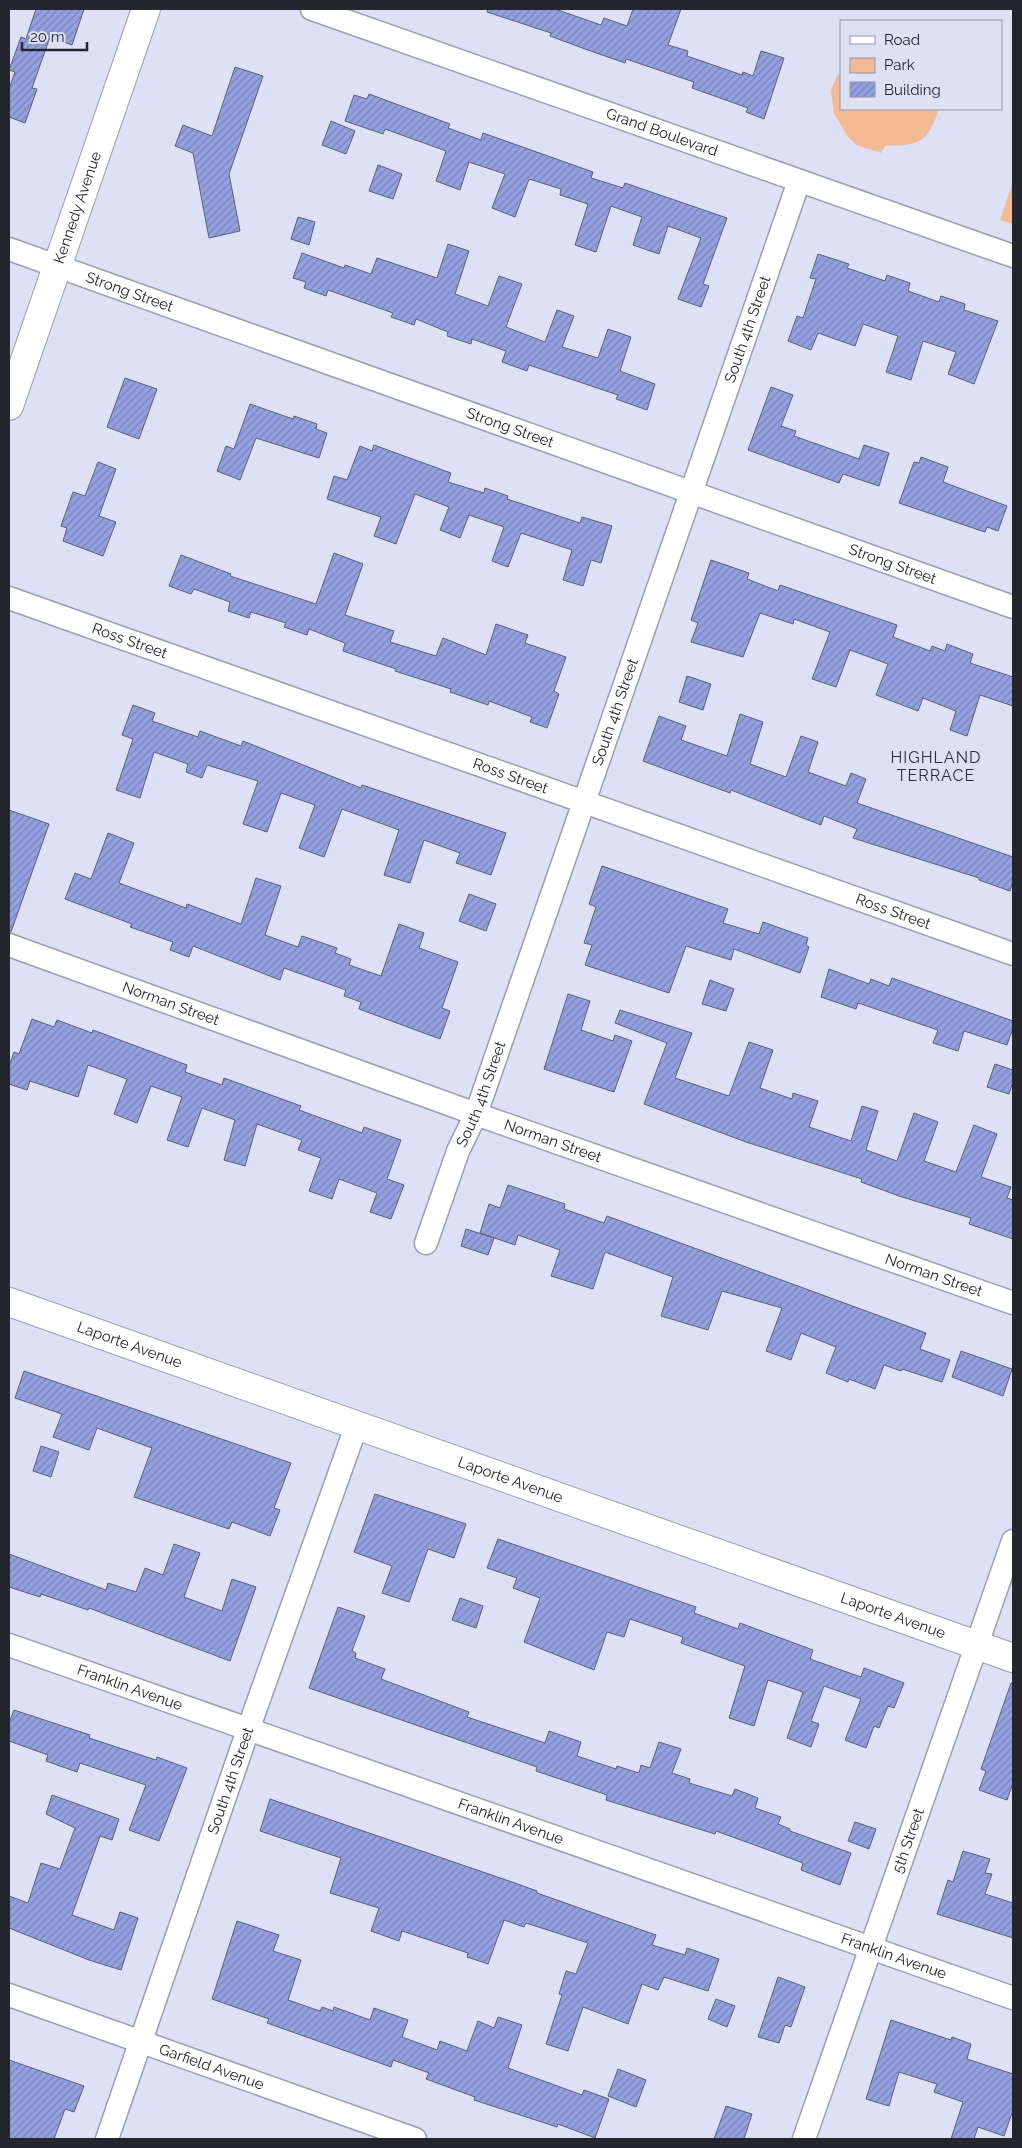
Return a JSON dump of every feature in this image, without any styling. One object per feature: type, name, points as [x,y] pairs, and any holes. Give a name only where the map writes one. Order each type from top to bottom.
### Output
[{"type":"street","name":"Kennedy Avenue","points":[[9,406],[146,9]]},
{"type":"street","name":"Grand Boulevard","points":[[312,9],[1013,256]]},
{"type":"street","name":"South 4th Street","points":[[426,1243],[458,1151],[476,1114],[799,181]]},
{"type":"street","name":"Strong Street","points":[[9,249],[1013,607]]},
{"type":"street","name":"Ross Street","points":[[9,598],[1013,954]]},
{"type":"street","name":"Norman Street","points":[[9,945],[476,1114],[1013,1303]]},
{"type":"street","name":"Laporte Avenue","points":[[9,1302],[1013,1658]]},
{"type":"street","name":"South 4th Street","points":[[108,2139],[248,1730],[356,1424]]},
{"type":"street","name":"5th Street","points":[[804,2139],[1013,1541]]},
{"type":"street","name":"Franklin Avenue","points":[[9,1645],[1013,1998]]},
{"type":"street","name":"Garfield Avenue","points":[[9,1994],[415,2139]]},
{"type":"green space","points":[[838,74],[840,75],[840,110],[939,110],[935,121],[926,136],[921,140],[907,145],[885,146],[881,153],[856,145],[848,137],[834,114],[831,90]]},
{"type":"green space","points":[[1013,182],[1013,224],[1000,220]]},
{"type":"building","points":[[36,9],[84,9],[72,45],[50,37],[32,88],[37,89],[25,123],[9,117],[9,89],[15,72],[9,70],[21,37],[26,39]]},
{"type":"building","points":[[488,9],[555,9],[601,25],[604,18],[627,26],[633,9],[681,9],[668,45],[688,51],[687,56],[742,75],[743,72],[753,76],[761,51],[784,58],[764,119],[746,112],[748,108],[692,88],[694,82],[626,59],[625,63],[585,49],[550,36],[551,33],[487,12]]},
{"type":"building","points":[[235,67],[263,76],[229,174],[240,231],[209,238],[193,153],[175,146],[183,125],[212,136]]},
{"type":"building","points":[[369,94],[450,124],[448,128],[481,140],[483,133],[593,172],[591,178],[623,188],[625,183],[727,218],[703,284],[709,286],[701,307],[678,299],[701,238],[668,226],[659,254],[633,245],[642,217],[611,206],[596,252],[575,245],[588,204],[560,195],[561,189],[529,179],[515,217],[492,208],[505,174],[469,162],[460,190],[436,181],[446,151],[385,129],[383,134],[345,121],[354,95],[367,99]]},
{"type":"building","points":[[331,121],[355,131],[346,154],[322,145]]},
{"type":"building","points":[[378,165],[402,174],[393,199],[369,191]]},
{"type":"building","points":[[298,217],[315,222],[309,245],[291,239]]},
{"type":"building","points":[[448,244],[469,251],[455,294],[488,306],[499,276],[522,284],[506,327],[545,342],[557,310],[574,316],[562,347],[598,358],[608,329],[631,337],[620,371],[655,384],[647,410],[616,399],[618,395],[529,365],[527,371],[502,362],[506,351],[472,339],[471,344],[447,336],[448,332],[416,319],[414,325],[391,317],[393,313],[328,290],[326,296],[304,288],[306,282],[293,278],[302,253],[344,268],[345,265],[371,274],[377,258],[437,278]]},
{"type":"building","points":[[818,254],[849,264],[847,268],[885,281],[887,275],[910,283],[908,291],[939,302],[941,296],[965,304],[964,310],[998,321],[974,384],[948,374],[956,352],[923,341],[911,380],[886,372],[898,336],[863,324],[855,346],[818,333],[811,350],[788,341],[797,316],[803,318],[816,279],[810,278]]},
{"type":"building","points":[[125,378],[157,389],[139,439],[107,427]]},
{"type":"building","points":[[771,387],[793,395],[781,426],[796,431],[794,436],[859,459],[864,445],[889,453],[879,486],[843,474],[839,483],[748,450]]},
{"type":"building","points":[[250,404],[293,419],[294,416],[317,424],[316,429],[327,433],[319,458],[256,438],[240,480],[217,471],[226,446],[234,449]]},
{"type":"building","points":[[374,445],[451,473],[448,482],[484,493],[485,488],[508,496],[507,499],[580,523],[582,517],[612,526],[601,563],[591,560],[583,586],[563,580],[572,550],[521,533],[508,567],[492,561],[504,527],[469,515],[460,538],[440,530],[449,507],[415,494],[396,544],[374,536],[381,517],[327,499],[334,476],[347,480],[360,446],[372,451]]},
{"type":"building","points":[[921,457],[948,467],[943,482],[1007,506],[998,531],[987,527],[985,532],[899,503],[914,462],[919,463]]},
{"type":"building","points":[[98,462],[116,469],[99,516],[116,522],[103,556],[63,541],[67,528],[61,526],[73,492],[85,496]]},
{"type":"building","points":[[334,553],[363,564],[345,615],[394,631],[390,642],[436,656],[443,638],[486,655],[496,624],[528,635],[525,643],[566,657],[554,691],[559,694],[547,728],[530,722],[532,717],[489,701],[488,705],[450,692],[451,689],[395,671],[396,669],[343,651],[345,643],[309,629],[307,635],[284,627],[286,623],[251,612],[249,618],[228,611],[230,602],[194,589],[191,594],[169,586],[181,555],[231,574],[230,576],[316,604]]},
{"type":"building","points":[[711,560],[749,573],[747,579],[778,591],[780,585],[897,625],[893,637],[930,651],[932,646],[945,651],[947,644],[973,654],[970,663],[1013,677],[1013,706],[980,695],[967,736],[950,730],[956,711],[923,698],[918,711],[876,695],[888,664],[850,650],[836,687],[812,679],[830,632],[794,619],[793,624],[760,613],[743,657],[691,642],[698,623],[691,620]]},
{"type":"building","points":[[687,676],[711,684],[703,710],[679,702]]},
{"type":"building","points":[[133,705],[155,713],[152,721],[198,737],[200,731],[241,746],[243,741],[361,788],[362,785],[506,833],[491,875],[456,863],[460,853],[424,840],[410,883],[384,875],[399,830],[342,809],[324,857],[299,848],[315,805],[281,793],[267,832],[243,824],[258,781],[207,765],[202,778],[186,772],[188,764],[154,752],[140,798],[116,790],[133,739],[122,735]]},
{"type":"building","points":[[740,714],[763,722],[750,764],[786,777],[801,736],[818,742],[808,772],[846,786],[851,773],[866,779],[857,803],[1013,857],[1013,881],[1010,891],[979,880],[979,878],[853,838],[857,829],[824,816],[821,825],[731,790],[730,793],[643,761],[659,716],[686,726],[681,740],[727,756]]},
{"type":"building","points":[[9,810],[49,824],[11,932],[9,932]]},
{"type":"building","points":[[108,833],[134,843],[119,883],[186,908],[187,904],[241,924],[256,878],[281,886],[265,935],[298,947],[302,936],[337,948],[335,953],[351,959],[349,965],[381,976],[399,924],[424,933],[419,948],[458,962],[442,1008],[450,1011],[440,1039],[359,1009],[361,1002],[344,996],[346,990],[284,968],[280,980],[193,946],[189,957],[170,950],[173,942],[130,927],[132,924],[65,899],[75,873],[91,879]]},
{"type":"building","points":[[602,866],[728,909],[723,923],[759,934],[763,922],[808,938],[806,945],[809,947],[800,973],[734,949],[731,960],[686,946],[669,993],[585,965],[592,945],[584,943],[596,907],[589,904]]},
{"type":"building","points":[[469,894],[496,904],[486,931],[459,921]]},
{"type":"building","points":[[829,969],[869,984],[871,979],[889,986],[892,978],[1013,1021],[1013,1028],[1007,1045],[964,1031],[958,1051],[933,1043],[938,1030],[858,1003],[856,1009],[821,997]]},
{"type":"building","points":[[710,980],[734,989],[726,1011],[702,1004]]},
{"type":"building","points":[[568,994],[590,1001],[581,1030],[613,1041],[615,1035],[632,1041],[614,1092],[544,1069]]},
{"type":"building","points":[[620,1010],[692,1033],[675,1078],[729,1096],[749,1042],[773,1050],[760,1088],[792,1099],[793,1093],[818,1101],[809,1127],[851,1141],[862,1106],[878,1111],[866,1150],[897,1161],[914,1113],[938,1122],[924,1161],[956,1172],[974,1125],[997,1134],[981,1177],[1011,1187],[1007,1198],[1013,1200],[1013,1239],[969,1224],[971,1218],[899,1196],[861,1182],[862,1179],[746,1142],[644,1104],[667,1043],[615,1023]]},
{"type":"building","points":[[32,1019],[54,1027],[57,1020],[92,1033],[93,1030],[187,1065],[185,1072],[222,1085],[224,1078],[301,1106],[299,1110],[362,1133],[364,1127],[401,1140],[387,1179],[404,1185],[391,1219],[370,1212],[377,1193],[339,1179],[332,1199],[309,1191],[321,1158],[298,1150],[302,1140],[257,1124],[245,1166],[224,1160],[235,1120],[202,1108],[188,1147],[167,1140],[182,1097],[151,1086],[137,1123],[114,1114],[127,1079],[88,1065],[78,1097],[30,1081],[27,1090],[9,1084],[9,1066],[14,1052],[19,1054]]},
{"type":"building","points":[[995,1064],[1013,1070],[1013,1082],[1009,1094],[987,1087]]},
{"type":"building","points":[[508,1185],[565,1204],[564,1209],[604,1223],[607,1216],[926,1333],[920,1349],[950,1360],[942,1382],[884,1365],[875,1389],[849,1379],[848,1382],[826,1373],[836,1347],[801,1333],[791,1360],[766,1351],[782,1308],[722,1291],[708,1330],[661,1316],[673,1277],[605,1252],[593,1289],[551,1276],[560,1250],[518,1235],[515,1245],[480,1233],[489,1204],[500,1208]]},
{"type":"building","points":[[466,1229],[494,1238],[488,1255],[461,1246]]},
{"type":"building","points":[[961,1351],[1012,1369],[1003,1396],[952,1377]]},
{"type":"building","points":[[24,1371],[291,1463],[274,1508],[280,1510],[270,1536],[232,1522],[229,1529],[134,1497],[152,1448],[97,1428],[89,1450],[53,1437],[62,1414],[15,1398]]},
{"type":"building","points":[[41,1446],[59,1452],[51,1477],[33,1471]]},
{"type":"building","points":[[375,1494],[466,1524],[454,1558],[428,1549],[409,1602],[382,1593],[392,1566],[354,1552]]},
{"type":"building","points":[[498,1539],[696,1607],[694,1613],[738,1629],[740,1623],[813,1650],[810,1659],[861,1677],[864,1668],[904,1683],[894,1708],[888,1706],[879,1728],[874,1726],[866,1748],[845,1740],[861,1699],[824,1686],[811,1721],[819,1724],[811,1747],[787,1738],[803,1692],[768,1680],[754,1726],[729,1718],[745,1666],[681,1643],[683,1637],[630,1619],[624,1637],[607,1632],[594,1670],[524,1642],[540,1598],[513,1588],[517,1578],[487,1568]]},
{"type":"building","points":[[174,1544],[200,1553],[184,1597],[222,1611],[232,1579],[256,1587],[230,1661],[89,1608],[88,1610],[41,1594],[40,1597],[9,1587],[9,1554],[106,1590],[108,1583],[136,1592],[145,1568],[163,1575]]},
{"type":"building","points":[[460,1598],[483,1606],[476,1628],[452,1620]]},
{"type":"building","points":[[338,1607],[365,1616],[352,1651],[356,1653],[355,1658],[385,1669],[381,1679],[469,1712],[467,1717],[545,1743],[549,1731],[581,1742],[577,1756],[616,1769],[617,1766],[639,1773],[641,1765],[650,1768],[659,1742],[681,1749],[672,1773],[690,1779],[689,1783],[732,1796],[735,1789],[758,1798],[755,1808],[781,1817],[778,1824],[790,1829],[790,1831],[851,1853],[840,1885],[801,1870],[803,1863],[771,1851],[716,1831],[715,1834],[606,1800],[607,1795],[536,1771],[537,1767],[309,1688]]},
{"type":"building","points":[[1011,1683],[1013,1683],[1013,1783],[1007,1800],[979,1790],[986,1771],[981,1769]]},
{"type":"building","points":[[14,1710],[90,1735],[89,1738],[156,1760],[157,1757],[187,1768],[159,1841],[129,1830],[146,1785],[80,1763],[77,1772],[46,1761],[48,1755],[9,1741],[9,1723]]},
{"type":"building","points":[[52,1795],[119,1819],[112,1840],[100,1836],[72,1915],[114,1930],[120,1912],[138,1918],[121,1970],[89,1960],[9,1928],[9,1896],[28,1903],[41,1863],[60,1869],[75,1828],[46,1814]]},
{"type":"building","points":[[270,1799],[512,1882],[537,1891],[537,1893],[656,1935],[652,1945],[685,1955],[687,1948],[719,1959],[708,1991],[664,1977],[658,1990],[642,1984],[628,2024],[583,2007],[568,2051],[546,2044],[562,1995],[559,1994],[566,1971],[576,1974],[588,1943],[526,1923],[524,1927],[504,1920],[488,1964],[467,1957],[468,1953],[402,1931],[399,1941],[371,1931],[379,1908],[330,1893],[341,1858],[260,1831]]},
{"type":"building","points":[[855,1822],[876,1829],[869,1849],[848,1841]]},
{"type":"building","points":[[963,1851],[990,1859],[985,1873],[992,1874],[985,1894],[1013,1903],[1013,1938],[937,1914],[948,1880],[953,1882]]},
{"type":"building","points":[[237,1921],[279,1935],[273,1951],[301,1960],[288,2000],[320,2011],[322,2007],[333,2011],[334,2007],[370,2020],[374,2008],[408,2020],[402,2037],[437,2050],[440,2041],[467,2051],[478,2021],[494,2028],[498,2017],[522,2025],[508,2068],[582,2095],[584,2090],[609,2099],[595,2138],[558,2124],[557,2127],[474,2100],[475,2097],[426,2079],[429,2073],[393,2060],[391,2067],[267,2023],[269,2019],[212,1999]]},
{"type":"building","points":[[778,1977],[805,1987],[791,2027],[785,2025],[779,2043],[758,2037]]},
{"type":"building","points":[[716,1999],[735,2006],[727,2027],[708,2019]]},
{"type":"building","points":[[891,2020],[951,2040],[952,2037],[971,2044],[967,2059],[1013,2074],[1013,2110],[1004,2136],[978,2127],[974,2139],[951,2139],[963,2102],[934,2092],[937,2084],[899,2072],[889,2106],[866,2099]]},
{"type":"building","points":[[9,2060],[84,2086],[74,2112],[65,2109],[54,2139],[9,2139]]},
{"type":"building","points":[[618,2069],[646,2080],[636,2107],[608,2096]]},
{"type":"building","points":[[726,2106],[752,2114],[744,2139],[714,2139]]},
{"type":"district","name":"HIGHLAND TERRACE","points":[[936,766]]}]
